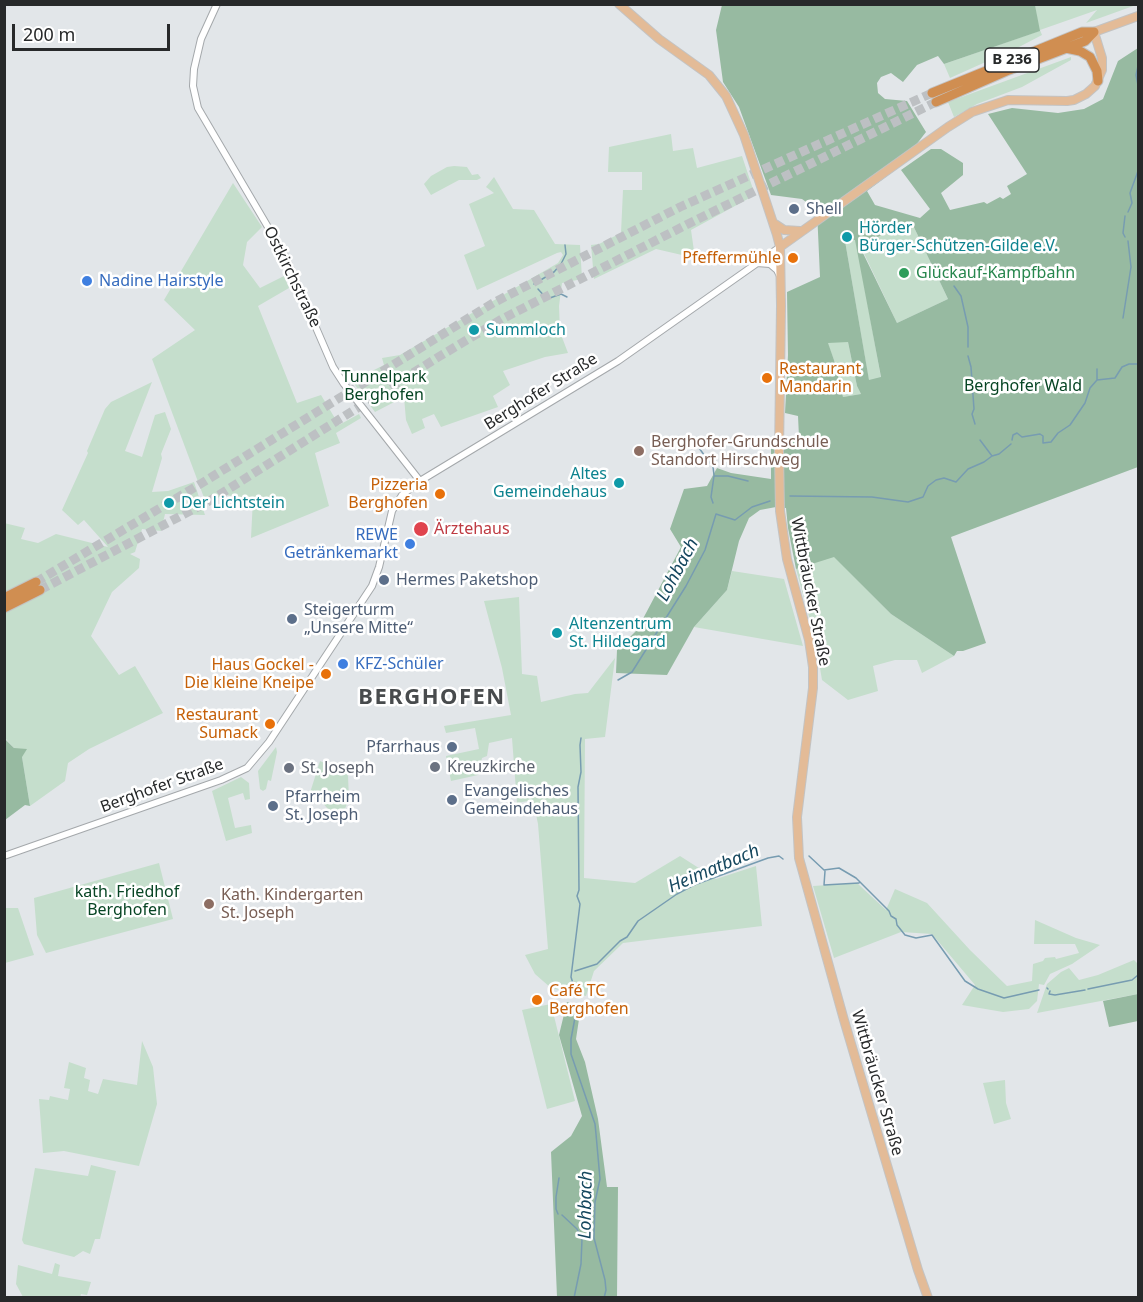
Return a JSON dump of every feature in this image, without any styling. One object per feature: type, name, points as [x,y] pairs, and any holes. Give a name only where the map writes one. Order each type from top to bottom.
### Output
[{"type":"highway","name":"B 236","points":[[1094,32],[1085,41],[934,98],[1071,36],[1094,32]]},
{"type":"highway","points":[[1066,48],[1084,52],[1090,57],[1098,70],[1098,81]]},
{"type":"highway","points":[[4,598],[38,586],[4,608]]},
{"type":"main road","name":"Wittbräucker Straße","points":[[619,4],[645,28],[710,75],[722,90],[733,108],[741,129],[774,223],[780,247],[780,511],[787,559],[809,640],[813,667],[813,688],[797,817],[799,858],[844,1020],[927,1298]]},
{"type":"main road","name":"B 236","points":[[1094,32],[1138,16]]},
{"type":"main road","points":[[1094,32],[1103,64],[1098,81]]},
{"type":"main road","name":"Berghofer Straße","points":[[780,247],[972,112],[1008,100],[1074,100],[1086,94],[1098,81]]},
{"type":"main road","points":[[774,223],[787,231],[804,230]]},
{"type":"street","name":"Ostkirchstraße","points":[[217,4],[204,31],[195,60],[193,86],[198,108],[284,255],[333,367],[420,481]]},
{"type":"street","name":"Berghofer Straße","points":[[4,856],[221,780],[247,768],[269,742],[372,586],[394,505],[402,495],[420,481],[618,361],[780,247]]},
{"type":"street","points":[[757,263],[770,264],[777,270],[780,277]]},
{"type":"green space","name":"Berghofer Wald","points":[[722,5],[1035,5],[1040,31],[944,64],[938,56],[917,65],[903,82],[891,73],[881,77],[877,83],[878,93],[885,99],[907,101],[926,132],[899,167],[867,191],[875,205],[920,218],[930,209],[901,170],[931,149],[941,149],[963,163],[963,175],[941,193],[950,210],[984,202],[987,204],[1000,197],[1003,199],[1011,194],[1007,186],[1027,174],[988,114],[1012,108],[1058,113],[1084,109],[1103,99],[1118,61],[1138,48],[1138,467],[951,537],[986,643],[957,651],[954,656],[891,614],[834,557],[796,569],[786,508],[776,507],[760,510],[749,518],[739,541],[727,590],[694,627],[667,675],[616,673],[617,650],[637,630],[681,547],[670,529],[684,489],[707,486],[717,468],[731,473],[771,479],[771,449],[799,437],[798,416],[785,413],[788,355],[787,292],[820,277],[817,210],[802,199],[771,195],[739,107],[723,82],[716,30]],"holes":[[[911,221],[948,299],[897,323],[860,247]],[[855,240],[881,377],[869,380],[845,241]],[[848,342],[857,386],[861,394],[843,397],[828,343]]]},
{"type":"green space","points":[[1035,5],[1136,5],[1086,23],[1097,10],[1040,30],[1042,35],[950,78],[944,64],[1039,31]]},
{"type":"green space","points":[[1071,57],[1071,60],[1022,87],[977,104],[954,117],[948,102]]},
{"type":"green space","points":[[671,134],[673,151],[693,148],[697,168],[742,156],[755,195],[691,230],[695,258],[656,249],[594,279],[591,245],[599,244],[621,233],[623,190],[642,190],[642,172],[608,172],[609,147]]},
{"type":"green space","points":[[447,167],[467,167],[472,175],[478,174],[481,178],[459,180],[431,195],[424,184],[431,176]]},
{"type":"green space","name":"Tunnelpark Berghofen","points":[[494,177],[513,209],[534,210],[555,244],[580,245],[582,279],[562,283],[559,306],[560,332],[568,353],[545,357],[503,371],[510,385],[493,396],[498,407],[441,427],[434,414],[422,419],[425,428],[412,434],[406,420],[404,397],[375,412],[352,381],[384,365],[382,358],[400,355],[558,263],[563,255],[561,252],[557,253],[477,290],[464,255],[485,246],[469,204],[494,193],[486,187]]},
{"type":"green space","points":[[233,183],[262,227],[247,242],[243,265],[260,288],[284,276],[289,288],[258,306],[297,403],[321,395],[339,425],[359,414],[361,418],[336,433],[340,443],[315,453],[329,506],[251,538],[253,499],[224,495],[206,503],[152,359],[195,330],[164,300]]},
{"type":"green space","name":"Glückauf-Kampfbahn","points":[[911,221],[948,299],[897,323],[860,245]]},
{"type":"green space","points":[[856,240],[881,378],[869,381],[845,241]]},
{"type":"green space","points":[[827,342],[848,342],[857,386],[861,394],[843,397]]},
{"type":"green space","points":[[152,382],[125,451],[142,457],[155,415],[165,412],[171,429],[161,454],[162,458],[152,492],[168,491],[194,482],[205,515],[165,514],[161,531],[142,529],[135,552],[130,554],[140,559],[139,568],[112,592],[91,636],[119,675],[135,666],[163,713],[89,749],[68,763],[65,781],[30,806],[22,757],[5,738],[4,523],[25,528],[21,539],[38,543],[56,534],[108,547],[84,520],[78,525],[62,510],[105,409],[111,402]]},
{"type":"green space","points":[[834,556],[891,614],[954,656],[922,673],[917,660],[895,660],[873,666],[878,691],[848,700],[822,680],[815,638],[796,569]]},
{"type":"green space","points":[[732,571],[784,579],[803,646],[694,627],[727,590]]},
{"type":"green space","points":[[519,597],[522,674],[537,676],[541,702],[588,693],[615,658],[605,737],[585,739],[584,878],[635,883],[680,856],[716,879],[756,866],[762,926],[623,943],[594,971],[586,996],[551,988],[535,974],[525,955],[548,949],[538,824],[533,800],[517,803],[512,738],[489,743],[487,756],[482,758],[478,775],[451,781],[446,756],[479,749],[475,728],[446,733],[444,726],[511,715],[502,668],[484,601]]},
{"type":"green space","points":[[4,738],[14,748],[27,749],[22,757],[30,806],[25,805],[5,820]]},
{"type":"green space","points":[[276,747],[271,781],[268,780],[266,789],[263,791],[260,789],[258,771]]},
{"type":"green space","points":[[320,761],[345,772],[348,776],[349,799],[344,811],[335,817],[320,800],[309,796]]},
{"type":"green space","points":[[241,777],[249,783],[250,799],[245,800],[243,793],[228,798],[235,828],[251,825],[252,833],[226,841],[212,791]]},
{"type":"green space","name":"kath. Friedhof Berghofen","points":[[159,863],[173,919],[46,953],[37,935],[34,898]]},
{"type":"green space","points":[[857,883],[886,910],[895,889],[927,903],[1007,986],[1032,981],[1033,964],[1045,958],[1055,957],[1056,959],[1079,953],[1075,944],[1034,944],[1035,920],[1076,938],[1100,945],[1072,964],[1050,974],[1044,985],[1039,984],[1037,1001],[1029,1009],[1003,1012],[962,1005],[975,985],[932,934],[901,932],[834,958],[813,886]]},
{"type":"green space","points":[[5,908],[18,908],[34,955],[5,963]]},
{"type":"green space","points":[[1134,960],[1138,964],[1138,994],[1037,1013],[1047,984],[1061,972],[1069,968],[1079,980]]},
{"type":"green space","points":[[1138,994],[1138,1021],[1109,1027],[1103,1001]]},
{"type":"green space","points":[[567,1002],[581,1006],[576,1039],[585,1062],[598,1119],[607,1187],[618,1187],[617,1297],[557,1297],[551,1152],[571,1136],[582,1116],[559,1035]]},
{"type":"green space","points":[[551,1004],[575,1101],[547,1109],[522,1010]]},
{"type":"green space","points":[[142,1041],[153,1067],[157,1104],[139,1166],[64,1151],[43,1153],[39,1099],[49,1100],[50,1096],[68,1100],[70,1089],[64,1088],[69,1062],[86,1068],[84,1078],[90,1080],[88,1091],[98,1094],[103,1079],[137,1085]]},
{"type":"green space","points":[[1005,1080],[1006,1103],[1011,1119],[994,1124],[983,1083]]},
{"type":"green space","points":[[91,1165],[116,1171],[100,1239],[95,1239],[90,1254],[83,1251],[74,1257],[24,1244],[22,1240],[35,1168],[88,1176]]},
{"type":"green space","points":[[55,1263],[60,1265],[58,1276],[91,1282],[87,1295],[81,1294],[80,1298],[23,1297],[16,1284],[18,1265],[52,1274]]},
{"type":"waterway","points":[[1138,66],[1136,75],[1138,85]]},
{"type":"waterway","points":[[1128,212],[1132,203],[1130,193],[1138,171]]},
{"type":"waterway","points":[[1125,216],[1123,233],[1125,237]]},
{"type":"waterway","points":[[1123,318],[1131,267],[1128,241]]},
{"type":"waterway","points":[[534,284],[554,272],[561,264],[566,254],[565,245]]},
{"type":"waterway","points":[[954,286],[961,296],[968,327],[968,347]]},
{"type":"waterway","points":[[538,289],[547,299],[561,294],[567,297]]},
{"type":"waterway","points":[[968,356],[974,409],[972,414],[975,424]]},
{"type":"waterway","name":"Lohbach","points":[[1012,440],[1013,435],[1017,433],[1022,437],[1040,434],[1043,436],[1043,443],[1051,442],[1058,433],[1070,425],[1085,403],[1090,388],[1097,380],[1115,378],[1122,367],[1138,364]]},
{"type":"waterway","points":[[1097,369],[1097,380]]},
{"type":"waterway","points":[[980,440],[992,456]]},
{"type":"waterway","name":"Lohbach","points":[[790,496],[872,497],[908,502],[923,497],[928,486],[936,480],[944,478],[956,482],[968,469],[999,454],[1011,444]]},
{"type":"waterway","points":[[699,448],[713,467],[714,475]]},
{"type":"waterway","points":[[713,503],[711,497],[714,476],[728,476],[748,481]]},
{"type":"waterway","name":"Lohbach","points":[[618,680],[632,672],[686,586],[705,550],[716,514],[735,520],[752,507],[770,501]]},
{"type":"waterway","name":"Lohbach","points":[[577,996],[571,977],[580,904],[577,896],[579,890],[578,787],[581,772],[581,738]]},
{"type":"waterway","name":"Heimatbach","points":[[575,971],[597,964],[627,937],[638,921],[677,894],[694,885],[768,858],[779,856],[783,859]]},
{"type":"waterway","name":"Heimatbach","points":[[809,856],[824,870],[839,868],[856,878],[896,919],[897,925],[905,935],[916,938],[932,935],[965,981],[978,989],[1004,998],[1039,990]]},
{"type":"waterway","points":[[825,871],[824,885],[859,883]]},
{"type":"waterway","name":"Heimatbach","points":[[1088,989],[1132,980],[1138,975]]},
{"type":"waterway","name":"Heimatbach","points":[[1050,991],[1049,994],[1055,995],[1085,990]]},
{"type":"waterway","name":"Lohbach","points":[[577,1007],[571,1039],[571,1054],[595,1124],[600,1179],[595,1202],[594,1238],[605,1280],[604,1298]]},
{"type":"waterway","points":[[558,1214],[556,1197],[559,1178]]},
{"type":"waterway","points":[[562,1215],[577,1229],[582,1239],[581,1264],[574,1298]]},
{"type":"tunnel","points":[[36,582],[202,483],[493,303],[680,207],[932,93]]},
{"type":"tunnel","points":[[40,590],[211,500],[502,319],[936,102]]},
{"type":"place","name":"Shell","points":[[794,209]]},
{"type":"place","name":"Hörder Bürger-Schützen-Gilde e.V.","points":[[847,237]]},
{"type":"place","name":"Pfeffermühle","points":[[793,258]]},
{"type":"place","name":"Glückauf-Kampfbahn","points":[[904,273]]},
{"type":"place","name":"Nadine Hairstyle","points":[[87,281]]},
{"type":"place","name":"Summloch","points":[[474,330]]},
{"type":"place","name":"Restaurant Mandarin","points":[[767,378]]},
{"type":"place","name":"Berghofer-Grundschule Standort Hirschweg","points":[[639,451]]},
{"type":"place","name":"Altes Gemeindehaus","points":[[619,483]]},
{"type":"place","name":"Pizzeria Berghofen","points":[[440,494]]},
{"type":"place","name":"Der Lichtstein","points":[[169,503]]},
{"type":"place","name":"Ärztehaus","points":[[421,529]]},
{"type":"place","name":"REWE Getränkemarkt","points":[[410,544]]},
{"type":"place","name":"Hermes Paketshop","points":[[384,580]]},
{"type":"place","name":"Steigerturm „Unsere Mitte“","points":[[292,619]]},
{"type":"place","name":"Altenzentrum St. Hildegard","points":[[557,633]]},
{"type":"place","name":"KFZ-Schüler","points":[[343,664]]},
{"type":"place","name":"Haus Gockel - Die kleine Kneipe","points":[[326,674]]},
{"type":"place","name":"Restaurant Sumack","points":[[270,724]]},
{"type":"place","name":"Pfarrhaus","points":[[452,747]]},
{"type":"place","name":"Kreuzkirche","points":[[435,767]]},
{"type":"place","name":"St. Joseph","points":[[289,768]]},
{"type":"place","name":"Evangelisches Gemeindehaus","points":[[452,800]]},
{"type":"place","name":"Pfarrheim St. Joseph","points":[[273,806]]},
{"type":"place","name":"Kath. Kindergarten St. Joseph","points":[[209,904]]},
{"type":"place","name":"Café TC Berghofen","points":[[537,1000]]},
{"type":"district","name":"BERGHOFEN","points":[[432,698]]}]
